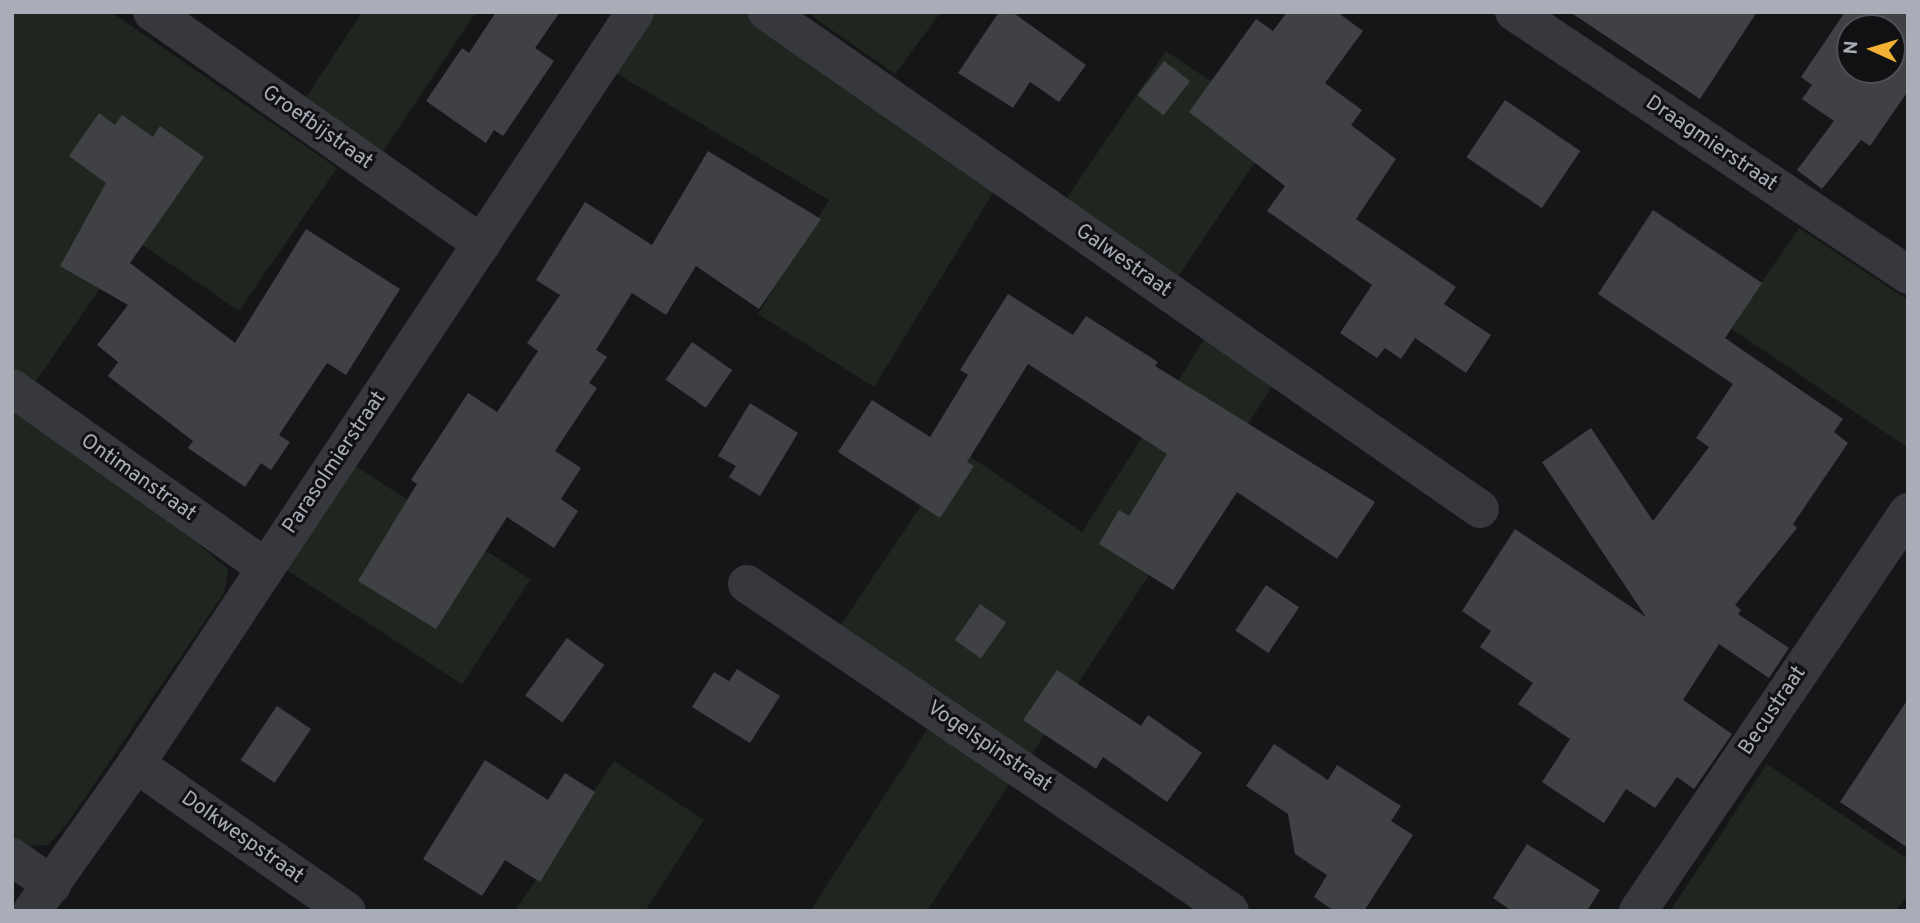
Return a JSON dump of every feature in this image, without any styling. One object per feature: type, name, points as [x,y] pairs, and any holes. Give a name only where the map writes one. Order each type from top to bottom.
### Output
[{"type":"street","name":"Groefbijstraat","points":[[152,12],[482,244]]},
{"type":"street","name":"Parasolmierstraat","points":[[42,898],[136,764],[635,12]]},
{"type":"street","name":"Galwestraat","points":[[767,12],[1480,509]]},
{"type":"street","name":"Draagmierstraat","points":[[1514,12],[1908,275]]},
{"type":"street","name":"Ontimanstraat","points":[[12,388],[265,567]]},
{"type":"street","name":"Becustraat","points":[[1638,911],[1908,512]]},
{"type":"street","name":"Vogelspinstraat","points":[[747,584],[1230,911]]},
{"type":"street","name":"Dolkwespstraat","points":[[136,764],[347,911]]},
{"type":"street","points":[[12,857],[42,898]]},
{"type":"shaded area","points":[[12,12],[111,12],[337,168],[239,311],[134,239],[32,387],[12,374]]},
{"type":"shaded area","points":[[362,12],[476,12],[378,159],[300,107]]},
{"type":"shaded area","points":[[645,12],[757,12],[999,183],[874,387],[758,314],[829,200],[609,69]]},
{"type":"shaded area","points":[[806,12],[941,12],[895,74]]},
{"type":"shaded area","points":[[1166,51],[1279,127],[1179,275],[1066,199]]},
{"type":"shaded area","points":[[1799,228],[1908,300],[1908,448],[1730,328]]},
{"type":"shaded area","points":[[1209,332],[1277,379],[1030,757],[839,628],[959,449],[1082,532]]},
{"type":"shaded area","points":[[12,410],[180,529],[228,569],[224,593],[67,824],[48,845],[24,846],[12,842]]},
{"type":"shaded area","points":[[334,452],[530,579],[462,684],[266,557]]},
{"type":"shaded area","points":[[934,719],[1016,774],[927,911],[810,911]]},
{"type":"shaded area","points":[[614,761],[704,820],[645,911],[515,911]]},
{"type":"shaded area","points":[[1767,764],[1908,859],[1908,894],[1896,911],[1670,911]]},
{"type":"building","points":[[496,12],[560,12],[535,48],[554,61],[503,136],[494,130],[486,143],[426,101],[462,48],[469,53]]},
{"type":"building","points":[[999,12],[1012,12],[1086,65],[1059,102],[1030,82],[1013,108],[958,73]]},
{"type":"building","points":[[1287,12],[1337,12],[1363,31],[1325,83],[1362,110],[1351,125],[1396,159],[1356,219],[1456,287],[1444,304],[1491,335],[1466,373],[1415,338],[1401,359],[1385,348],[1377,358],[1340,333],[1372,285],[1267,211],[1285,186],[1189,112],[1256,19],[1273,31]]},
{"type":"building","points":[[1570,12],[1757,12],[1700,99]]},
{"type":"building","points":[[1908,12],[1908,91],[1870,146],[1861,140],[1822,189],[1797,170],[1834,121],[1802,99],[1812,85],[1801,77],[1836,25],[1836,84],[1906,84],[1906,14],[1844,14]]},
{"type":"building","points":[[1164,61],[1190,81],[1164,115],[1138,95]]},
{"type":"building","points":[[1505,100],[1580,151],[1542,208],[1466,157]]},
{"type":"building","points":[[99,113],[115,125],[122,115],[153,137],[160,126],[204,157],[130,263],[235,343],[306,229],[400,289],[346,375],[327,363],[279,435],[290,442],[271,470],[261,463],[245,487],[188,448],[193,441],[108,376],[118,362],[97,345],[128,305],[60,266],[106,183],[69,156]]},
{"type":"building","points":[[708,151],[821,219],[759,309],[696,266],[666,315],[632,293],[596,350],[607,357],[589,383],[597,388],[555,451],[581,468],[561,499],[578,511],[554,548],[507,517],[436,629],[358,581],[417,484],[411,480],[468,393],[497,412],[538,351],[527,343],[560,295],[536,280],[585,202],[652,245]]},
{"type":"building","points":[[1653,210],[1762,283],[1725,338],[1843,419],[1834,432],[1848,443],[1793,524],[1797,528],[1735,605],[1741,610],[1738,614],[1789,648],[1769,678],[1719,644],[1683,700],[1732,734],[1694,789],[1677,777],[1655,808],[1626,789],[1604,823],[1542,782],[1570,739],[1518,704],[1533,683],[1480,647],[1491,631],[1462,611],[1515,529],[1646,617],[1542,462],[1591,428],[1653,521],[1709,447],[1696,438],[1733,384],[1598,294]]},
{"type":"building","points":[[1008,294],[1073,335],[1086,316],[1158,362],[1155,366],[1375,502],[1337,559],[1237,492],[1173,590],[1099,544],[1119,510],[1129,516],[1167,454],[1028,364],[967,462],[974,466],[940,518],[838,452],[872,400],[930,437],[968,375],[960,370]]},
{"type":"building","points":[[692,342],[732,370],[706,408],[666,380]]},
{"type":"building","points":[[750,403],[798,433],[760,496],[729,477],[736,466],[718,456]]},
{"type":"building","points":[[1266,585],[1299,607],[1268,653],[1235,631]]},
{"type":"building","points":[[980,604],[1006,622],[981,658],[955,640]]},
{"type":"building","points":[[567,638],[604,665],[562,722],[525,695]]},
{"type":"building","points":[[737,669],[780,696],[750,743],[692,707],[714,672],[729,681]]},
{"type":"building","points":[[1057,670],[1141,726],[1148,715],[1202,753],[1167,802],[1103,757],[1096,769],[1023,720]]},
{"type":"building","points":[[1908,699],[1908,848],[1840,802]]},
{"type":"building","points":[[277,706],[311,729],[275,783],[241,760]]},
{"type":"building","points":[[1274,744],[1328,780],[1337,765],[1401,806],[1391,821],[1413,835],[1364,911],[1334,911],[1314,897],[1327,875],[1295,854],[1288,814],[1246,786]]},
{"type":"building","points":[[485,760],[548,800],[565,773],[595,792],[540,882],[505,860],[482,896],[423,859]]},
{"type":"building","points":[[1527,844],[1600,890],[1587,911],[1512,911],[1493,898]]}]
